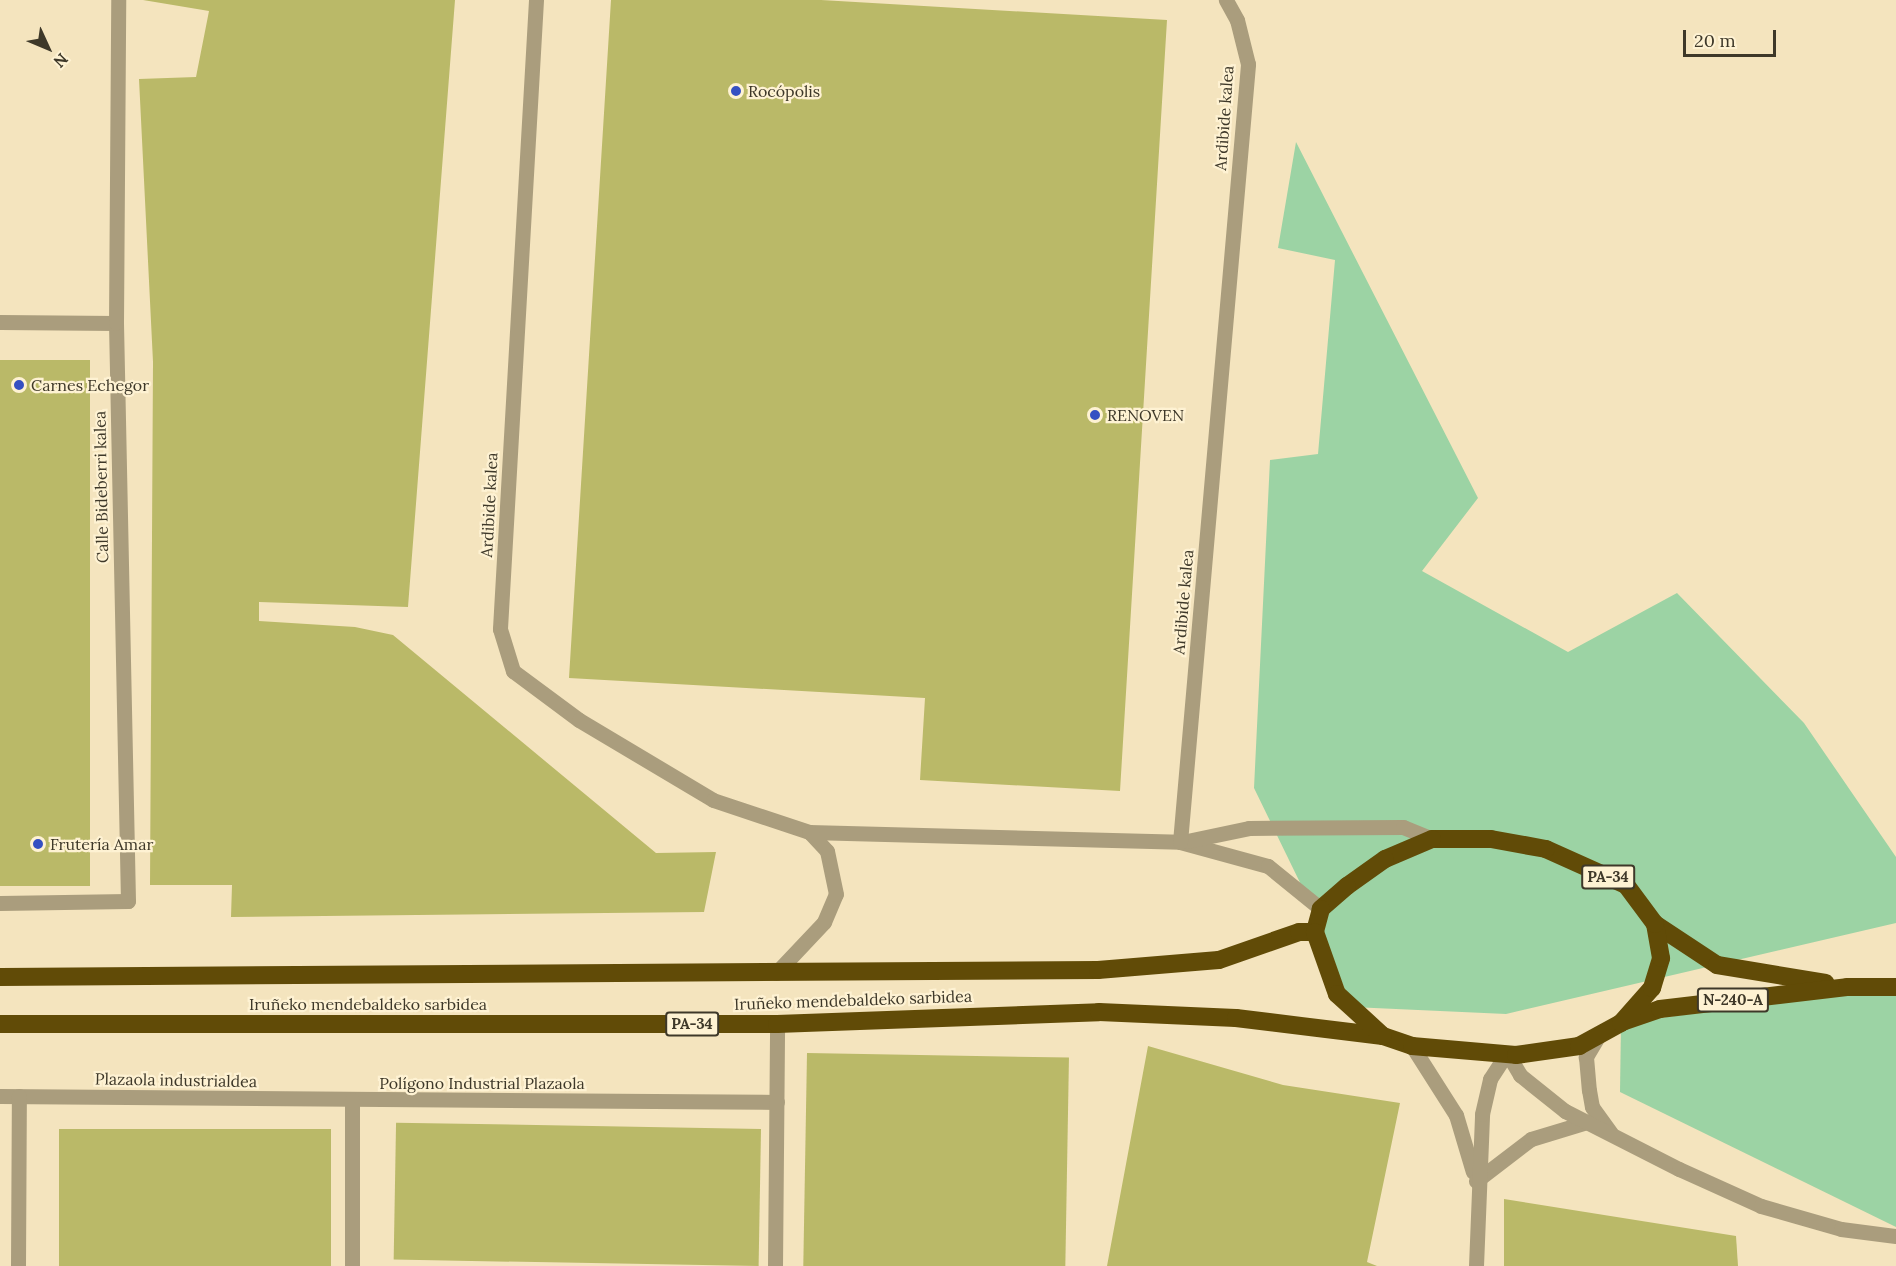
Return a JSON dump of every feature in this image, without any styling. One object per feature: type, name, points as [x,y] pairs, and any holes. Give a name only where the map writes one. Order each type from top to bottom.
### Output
[{"type":"highway","name":"Iruñeko mendebaldeko sarbidea","points":[[0,1024],[777,1024],[1099,1012],[1236,1018],[1383,1036],[1412,1046],[1507,1053],[1579,1046],[1621,1023],[1652,988],[1661,958],[1655,924],[1626,885],[1546,849],[1491,839],[1432,839],[1385,859],[1321,909]]},
{"type":"highway","points":[[1315,932],[1321,909]]},
{"type":"highway","name":"N-240-A","points":[[1655,924],[1717,965],[1847,987]]},
{"type":"highway","name":"Iruñeko mendebaldeko sarbidea","points":[[0,977],[1098,970],[1219,960],[1299,932],[1315,932],[1337,994],[1383,1036]]},
{"type":"highway","name":"N-240-A","points":[[1621,1023],[1660,1009],[1847,987],[1896,987]]},
{"type":"street","name":"Calle Bideberri kalea","points":[[0,903],[128,901],[116,323],[118,0]]},
{"type":"street","name":"Ardibide kalea","points":[[536,0],[500,629],[513,671],[579,720],[713,800],[809,832],[1180,842],[1248,63],[1238,20],[1226,0]]},
{"type":"street","points":[[0,322],[116,323]]},
{"type":"street","points":[[1180,842],[1249,828],[1403,827],[1432,839]]},
{"type":"street","points":[[776,973],[824,922],[836,894],[827,851],[809,832]]},
{"type":"street","points":[[1180,842],[1268,866],[1321,909]]},
{"type":"street","points":[[775,1266],[777,1024]]},
{"type":"street","points":[[1599,1035],[1586,1057],[1588,1090],[1592,1107],[1612,1135]]},
{"type":"street","points":[[1412,1046],[1456,1114],[1476,1181]]},
{"type":"street","points":[[1476,1266],[1476,1181],[1490,1079],[1507,1053],[1520,1075],[1587,1122],[1761,1206],[1841,1229],[1896,1236]]},
{"type":"street","name":"Plazaola industrialdea","points":[[0,1096],[352,1100]]},
{"type":"street","points":[[18,1266],[19,1096]]},
{"type":"street","points":[[352,1100],[352,1266]]},
{"type":"street","name":"Polígono Industrial Plazaola","points":[[352,1100],[777,1102]]},
{"type":"street","points":[[1476,1181],[1531,1139],[1587,1122]]},
{"type":"green space","points":[[1296,142],[1478,498],[1422,571],[1568,652],[1677,593],[1804,723],[1896,857],[1896,923],[1506,1014],[1352,1007],[1308,899],[1254,788],[1270,460],[1318,454],[1335,260],[1278,248]]},
{"type":"green space","points":[[1896,987],[1896,1227],[1620,1092],[1621,1023]]},
{"type":"building","points":[[143,0],[455,0],[408,607],[259,602],[259,621],[355,627],[393,635],[656,853],[716,852],[704,912],[231,917],[232,885],[150,885],[153,362],[139,79],[196,77],[209,11]]},
{"type":"building","points":[[611,0],[821,0],[1167,20],[1120,791],[920,780],[925,698],[569,678]]},
{"type":"building","points":[[0,360],[90,360],[90,886],[0,886]]},
{"type":"building","points":[[1148,1046],[1283,1085],[1400,1103],[1367,1262],[1377,1266],[1107,1266]]},
{"type":"building","points":[[807,1053],[1069,1058],[1065,1266],[803,1266]]},
{"type":"building","points":[[396,1123],[761,1129],[759,1266],[394,1260]]},
{"type":"building","points":[[59,1129],[331,1129],[331,1266],[59,1266]]},
{"type":"building","points":[[1504,1199],[1736,1236],[1738,1266],[1504,1266]]},
{"type":"place","name":"Rocópolis","points":[[736,91]]},
{"type":"place","name":"Carnes Echegor","points":[[19,385]]},
{"type":"place","name":"RENOVEN","points":[[1095,415]]},
{"type":"place","name":"Frutería Amar","points":[[38,844]]}]
